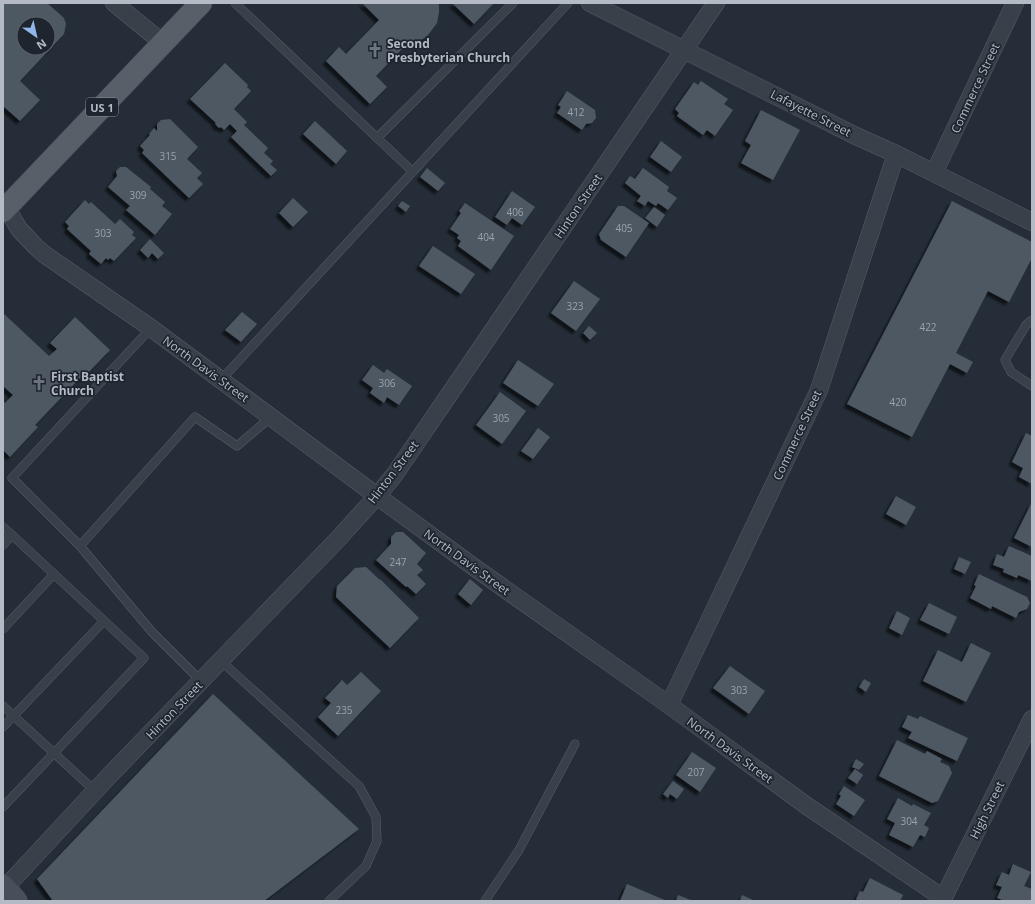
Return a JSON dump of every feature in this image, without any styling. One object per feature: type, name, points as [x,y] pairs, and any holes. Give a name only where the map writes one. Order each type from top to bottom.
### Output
[{"type":"main road","name":"US 1","points":[[4,207],[201,3]]},
{"type":"street","points":[[114,3],[162,43]]},
{"type":"street","name":"Lafayette Street","points":[[590,3],[856,136],[934,172],[1032,222]]},
{"type":"street","name":"Hinton Street","points":[[7,891],[95,791],[338,539],[395,474],[716,3]]},
{"type":"street","name":"Commerce Street","points":[[934,172],[1015,3]]},
{"type":"street","name":"Commerce Street","points":[[669,705],[819,390],[896,154]]},
{"type":"street","name":"North Davis Street","points":[[4,207],[19,228],[36,247],[151,328],[478,570],[669,705],[807,806],[942,900]]},
{"type":"street","name":"High Street","points":[[942,900],[1032,719]]},
{"type":"lane","points":[[236,3],[412,171]]},
{"type":"lane","points":[[377,138],[513,3]]},
{"type":"lane","points":[[221,380],[568,3]]},
{"type":"lane","points":[[1032,320],[1026,325],[1005,360],[1011,372],[1032,386]]},
{"type":"lane","points":[[151,328],[12,478],[80,546],[152,632],[201,681]]},
{"type":"lane","points":[[80,546],[195,417],[237,446],[271,417]]},
{"type":"lane","points":[[3,527],[144,658],[3,807]]},
{"type":"lane","points":[[3,545],[12,535]]},
{"type":"lane","points":[[3,629],[54,574]]},
{"type":"lane","points":[[3,727],[104,621]]},
{"type":"lane","points":[[221,661],[359,786],[376,817],[377,841],[366,866],[329,901]]},
{"type":"lane","points":[[3,706],[95,791]]},
{"type":"lane","points":[[485,901],[519,850],[575,744]]},
{"type":"building","points":[[3,3],[47,3],[64,18],[66,24],[64,34],[56,43],[56,16],[16,16],[16,56],[43,56],[20,81],[40,100],[20,121],[3,106]]},
{"type":"building","name":"Second Presbyterian Church","points":[[362,3],[437,3],[439,5],[437,23],[428,35],[423,39],[408,43],[376,76],[387,87],[370,104],[326,61],[339,47],[346,54],[379,20]]},
{"type":"building","name":"Second Presbyterian Church","points":[[452,3],[494,3],[474,24]]},
{"type":"building","points":[[225,63],[248,85],[247,87],[251,91],[234,109],[247,122],[244,125],[268,148],[264,153],[273,161],[270,164],[277,170],[271,176],[231,137],[237,131],[230,124],[224,130],[221,127],[219,128],[215,124],[216,123],[190,99]]},
{"type":"building","points":[[701,81],[728,99],[724,104],[733,110],[715,136],[707,130],[703,135],[677,116],[679,113],[675,109],[694,82],[698,85]]},
{"type":"building","points":[[567,91],[595,110],[596,118],[592,123],[586,124],[582,130],[557,113],[561,107],[558,105]]},
{"type":"building","points":[[761,110],[800,130],[773,180],[741,163],[751,145],[745,141]]},
{"type":"building","points":[[170,119],[198,147],[187,159],[202,173],[197,178],[203,184],[189,198],[142,153],[144,150],[140,146],[154,128],[157,131],[157,124],[161,120]]},
{"type":"building","points":[[315,121],[347,151],[336,164],[303,134]]},
{"type":"building","points":[[661,141],[682,157],[671,172],[650,157]]},
{"type":"building","points":[[120,167],[126,167],[151,187],[150,189],[165,202],[162,206],[172,214],[155,235],[126,210],[130,206],[108,187],[117,176],[116,171]]},
{"type":"building","points":[[427,168],[445,183],[438,191],[420,177]]},
{"type":"building","points":[[643,168],[669,187],[667,191],[677,198],[668,210],[658,203],[656,206],[648,201],[645,206],[637,201],[641,196],[625,183],[630,176],[635,179]]},
{"type":"building","points":[[512,191],[535,207],[522,225],[512,218],[507,225],[495,217]]},
{"type":"building","points":[[293,198],[308,212],[293,227],[279,213]]},
{"type":"building","points":[[85,200],[89,204],[91,202],[115,224],[120,219],[134,232],[132,235],[136,238],[114,261],[110,258],[108,260],[106,258],[101,264],[89,254],[91,251],[67,229],[69,226],[65,222]]},
{"type":"building","points":[[402,201],[410,206],[406,212],[398,206]]},
{"type":"building","points":[[952,201],[1032,242],[1032,258],[1009,302],[988,291],[956,353],[973,362],[967,373],[950,364],[912,437],[847,404]]},
{"type":"building","points":[[465,203],[514,236],[491,270],[458,246],[461,241],[457,238],[459,235],[450,229],[461,213],[459,211]]},
{"type":"building","points":[[618,206],[624,206],[649,223],[626,257],[601,240],[599,234]]},
{"type":"building","points":[[654,207],[665,215],[657,227],[645,218]]},
{"type":"building","points":[[150,239],[164,253],[158,259],[152,253],[148,258],[140,250]]},
{"type":"building","points":[[433,246],[475,274],[461,294],[419,266]]},
{"type":"building","points":[[574,281],[600,299],[576,331],[551,313]]},
{"type":"building","points":[[242,312],[257,324],[241,342],[225,330]]},
{"type":"building","name":"First Baptist Church","points":[[3,313],[49,356],[57,349],[50,343],[75,317],[110,350],[82,379],[80,378],[35,425],[38,427],[10,457],[3,450],[3,401],[5,403],[13,395],[3,386]]},
{"type":"building","points":[[589,326],[597,333],[590,340],[583,333]]},
{"type":"building","points":[[518,360],[554,384],[538,406],[503,383]]},
{"type":"building","points":[[373,365],[384,373],[387,369],[412,386],[399,405],[387,397],[384,403],[370,393],[373,388],[362,380]]},
{"type":"building","points":[[500,392],[526,411],[502,444],[476,425]]},
{"type":"building","points":[[538,428],[550,437],[533,459],[521,451]]},
{"type":"building","points":[[1026,433],[1032,436],[1032,484],[1019,477],[1023,468],[1012,462]]},
{"type":"building","points":[[896,496],[916,507],[906,525],[886,514]]},
{"type":"building","points":[[1032,502],[1032,547],[1014,538]]},
{"type":"building","points":[[396,532],[403,532],[426,553],[417,564],[423,570],[417,575],[426,584],[416,594],[376,560],[391,544],[391,537]]},
{"type":"building","points":[[1009,546],[1032,556],[1032,581],[1018,575],[1017,578],[1003,572],[1004,569],[993,565],[997,554],[1004,557]]},
{"type":"building","points":[[959,557],[971,562],[965,574],[954,569]]},
{"type":"building","points":[[366,567],[419,618],[390,648],[336,597],[337,586],[355,568]]},
{"type":"building","points":[[979,574],[1027,597],[1030,603],[1027,609],[1019,612],[1016,618],[992,606],[991,609],[970,598],[976,586],[974,585]]},
{"type":"building","points":[[470,579],[483,590],[471,605],[458,594]]},
{"type":"building","points":[[929,603],[957,617],[949,634],[920,620]]},
{"type":"building","points":[[897,611],[910,618],[902,635],[889,628]]},
{"type":"building","points":[[971,643],[991,653],[966,702],[923,681],[938,650],[962,662]]},
{"type":"building","points":[[730,666],[765,691],[749,714],[713,688]]},
{"type":"building","points":[[361,672],[381,691],[338,736],[318,717],[331,703],[325,698],[342,680],[347,685]]},
{"type":"building","points":[[864,679],[871,683],[866,692],[859,687]]},
{"type":"building","points":[[213,694],[359,829],[264,901],[53,901],[37,879]]},
{"type":"building","points":[[908,715],[918,719],[920,716],[968,738],[957,761],[908,738],[912,732],[902,727]]},
{"type":"building","points":[[897,740],[925,754],[927,751],[942,759],[940,762],[949,766],[952,773],[938,801],[932,803],[879,776]]},
{"type":"building","points":[[692,752],[716,768],[700,792],[676,775]]},
{"type":"building","points":[[856,759],[864,764],[859,770],[852,767]]},
{"type":"building","points":[[855,769],[863,775],[857,784],[848,778]]},
{"type":"building","points":[[673,781],[684,789],[677,799],[670,794],[668,798],[663,794]]},
{"type":"building","points":[[844,786],[865,800],[854,816],[836,804],[841,796],[839,794]]},
{"type":"building","points":[[898,798],[912,806],[913,804],[931,813],[924,825],[929,828],[925,837],[920,835],[913,847],[889,835],[895,823],[887,819]]},
{"type":"building","points":[[1013,864],[1031,872],[1024,886],[1032,889],[1032,901],[1005,901],[997,898],[1002,887],[996,885],[1002,872],[1009,875]]},
{"type":"building","points":[[870,878],[903,895],[900,901],[859,901],[856,899],[860,891],[863,892]]},
{"type":"building","points":[[627,884],[667,901],[620,901]]},
{"type":"building","points":[[678,895],[693,901],[676,901]]},
{"type":"building","points":[[742,895],[755,901],[740,901]]},
{"type":"place","name":"Second Presbyterian Church","points":[[375,50]]},
{"type":"place","name":"First Baptist Church","points":[[39,383]]}]
